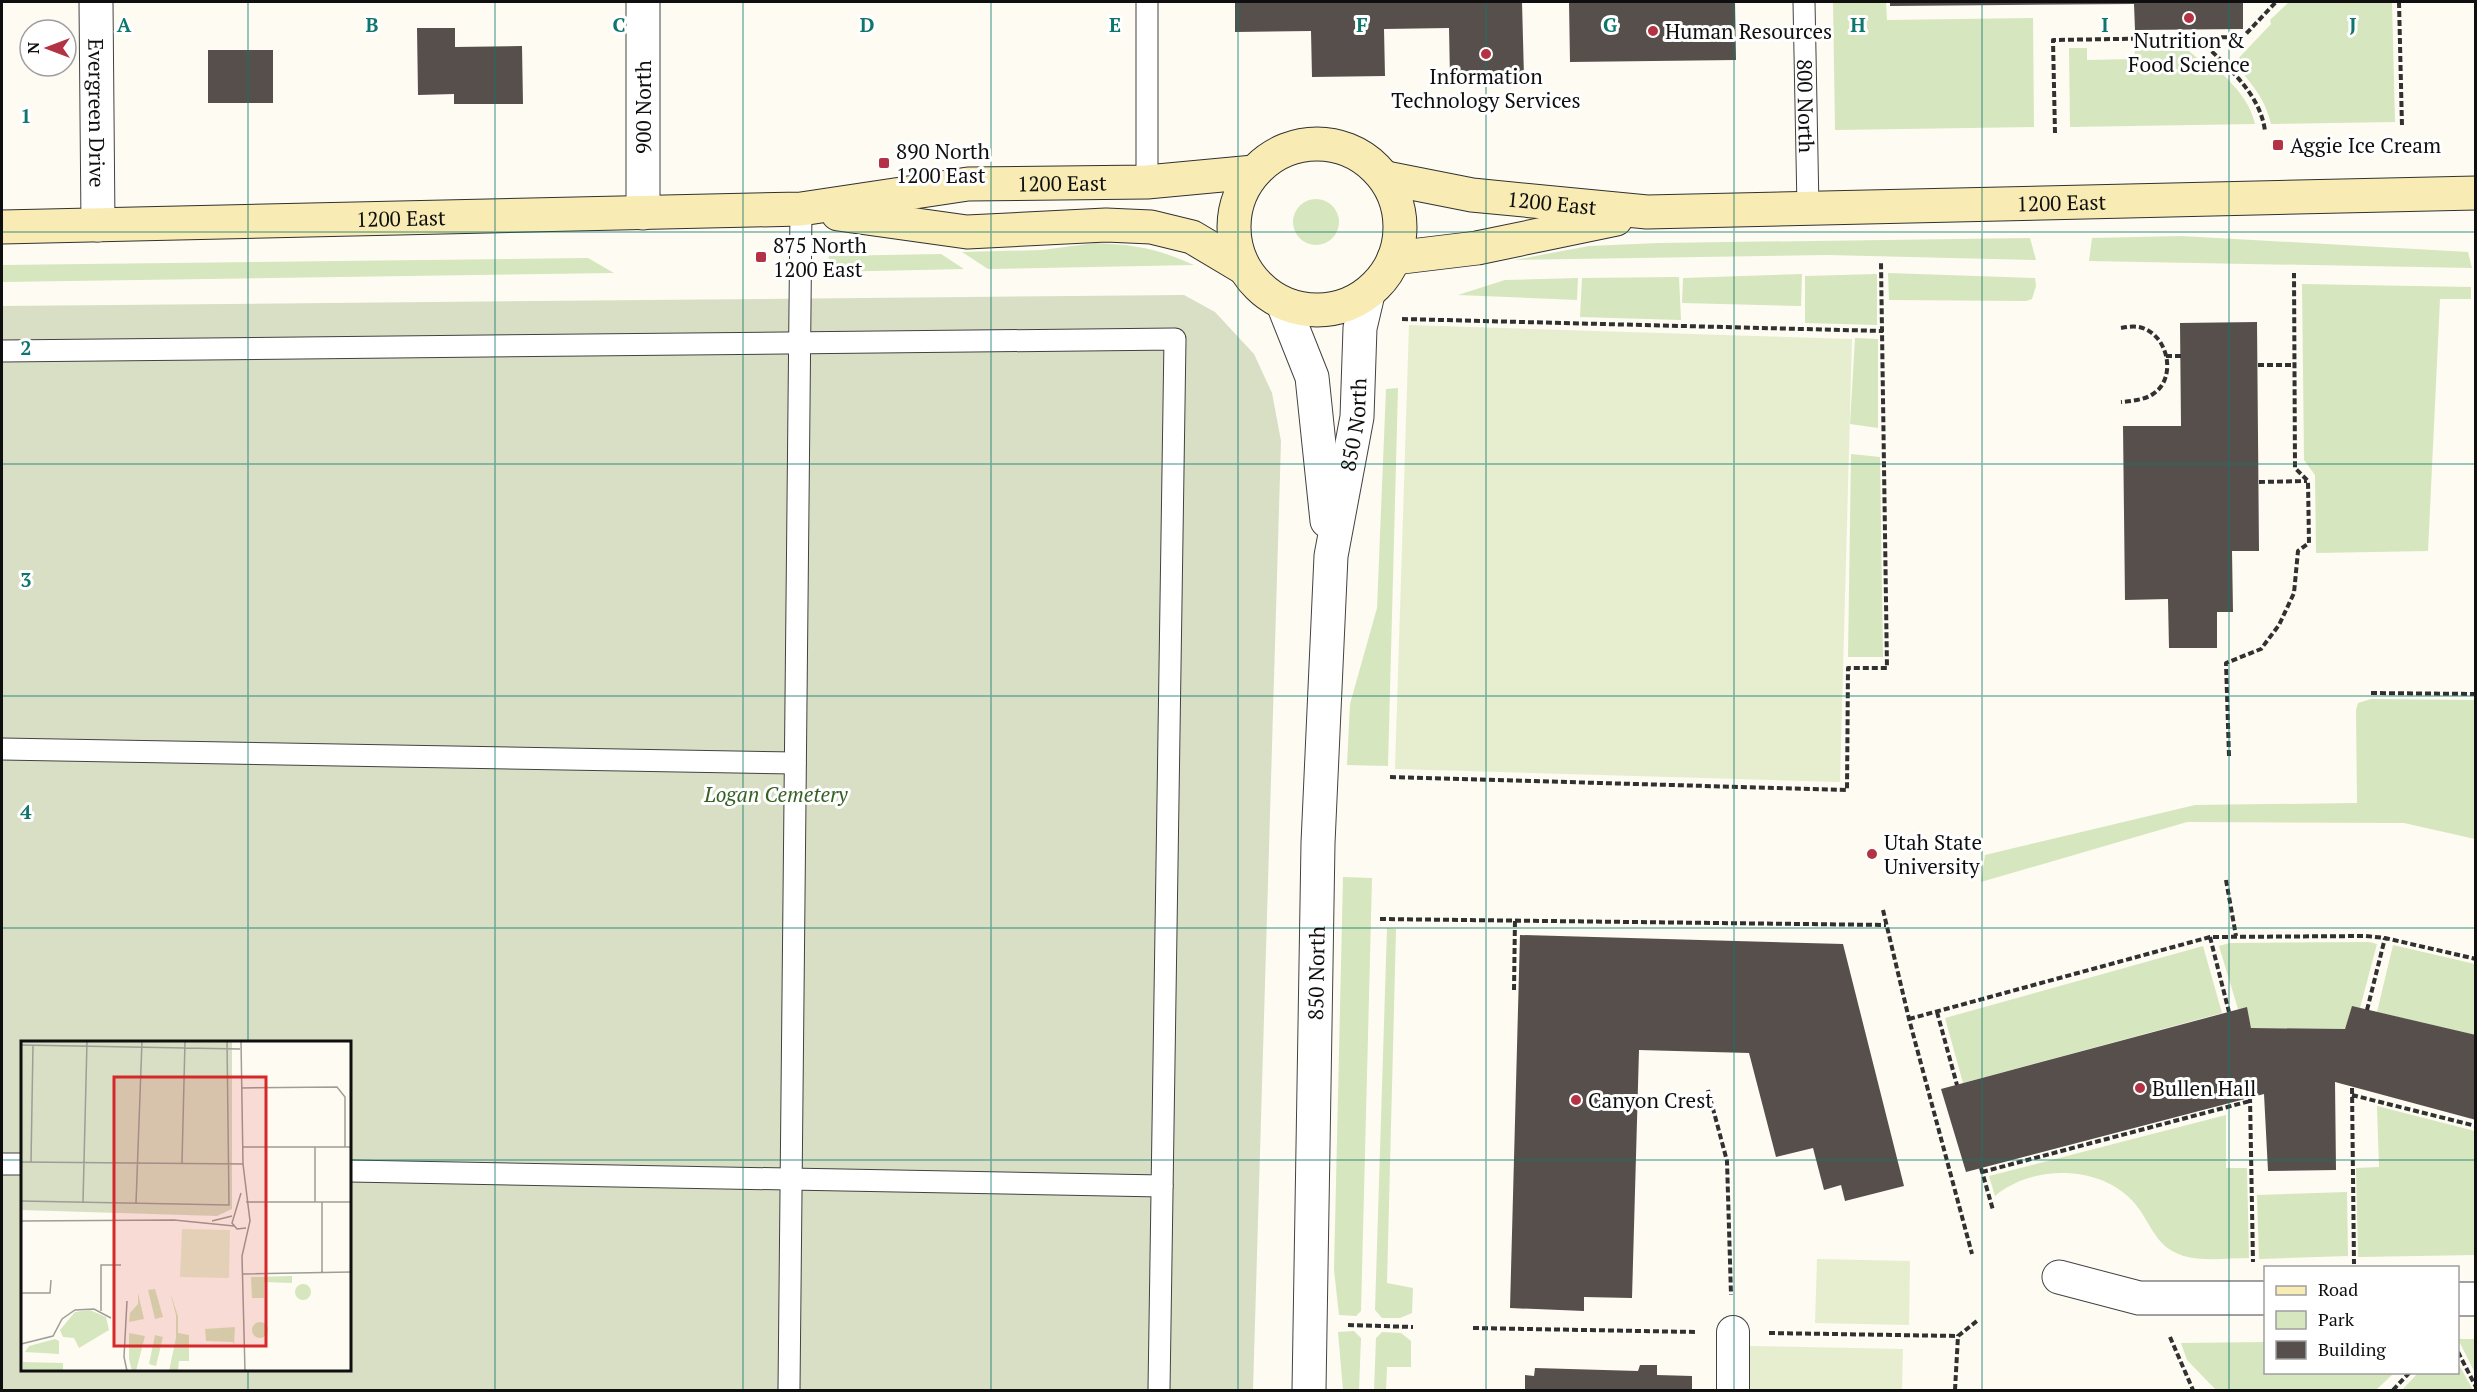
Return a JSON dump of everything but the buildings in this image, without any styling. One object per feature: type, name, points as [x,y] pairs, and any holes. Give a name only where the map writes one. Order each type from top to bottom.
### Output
[{"type":"main road","points":[[1321,143],[1346,148],[1368,160],[1386,178],[1395,197],[1400,217],[1400,238],[1394,258],[1368,294],[1339,308],[1311,311],[1283,304],[1260,289],[1244,268],[1234,244],[1233,218],[1239,193],[1254,172],[1272,155],[1296,145],[1321,143]]},
{"type":"main road","name":"1200 East","points":[[2,227],[801,209],[968,184],[1146,183],[1254,172]]},
{"type":"main road","name":"1200 East","points":[[1386,178],[1472,195],[1647,212],[2475,193]]},
{"type":"main road","name":"1200 East","points":[[801,209],[967,232],[1106,225],[1150,227],[1192,237],[1244,268]]},
{"type":"main road","name":"1200 East","points":[[1394,258],[1477,248],[1647,212]]},
{"type":"street","name":"Evergreen Drive","points":[[96,2],[98,225]]},
{"type":"street","name":"900 North","points":[[643,2],[643,213]]},
{"type":"street","name":"850 North","points":[[1309,1390],[1318,843],[1331,556],[1357,417],[1360,328],[1368,294]]},
{"type":"street","name":"850 North","points":[[1283,304],[1312,377],[1331,556]]},
{"type":"street","points":[[2059,1277],[2139,1298],[2264,1298]]},
{"type":"street","points":[[2459,1299],[2475,1299]]},
{"type":"street","points":[[1733,1332],[1733,1390]]},
{"type":"lane","points":[[1146,2],[1146,183]]},
{"type":"lane","name":"800 North","points":[[1804,2],[1808,208]]},
{"type":"lane","points":[[789,1390],[801,209]]},
{"type":"lane","points":[[2,351],[1176,339],[1159,1390]]},
{"type":"lane","points":[[2,749],[795,763]]},
{"type":"lane","points":[[2,1164],[21,1164]]},
{"type":"lane","points":[[351,1171],[1162,1186]]},
{"type":"path","points":[[2055,133],[2053,40],[2242,37],[2276,2]]},
{"type":"path","points":[[2399,2],[2402,126]]},
{"type":"path","points":[[2199,39],[2251,94],[2263,119],[2265,130]]},
{"type":"path","points":[[1390,777],[1847,790],[1848,668],[1887,668],[1881,263]]},
{"type":"path","points":[[2229,756],[2226,663],[2261,649],[2279,625],[2294,593],[2298,551],[2309,543],[2308,481],[2295,468],[2294,273]]},
{"type":"path","points":[[1398,319],[1883,331]]},
{"type":"path","points":[[2121,328],[2140,327],[2150,331],[2158,338],[2166,356],[2167,370],[2158,391],[2151,396],[2121,402]]},
{"type":"path","points":[[2166,356],[2181,356]]},
{"type":"path","points":[[2258,365],[2294,365]]},
{"type":"path","points":[[2259,482],[2308,481]]},
{"type":"path","points":[[2371,693],[2475,694]]},
{"type":"path","points":[[2226,880],[2236,936]]},
{"type":"path","points":[[1883,910],[1909,1019],[1972,1254]]},
{"type":"path","points":[[1380,919],[1886,925]]},
{"type":"path","points":[[1514,990],[1515,919]]},
{"type":"path","points":[[2210,937],[2229,1012]]},
{"type":"path","points":[[1909,1019],[2210,937],[2385,938],[2475,959]]},
{"type":"path","points":[[2367,1010],[2385,938]]},
{"type":"path","points":[[1937,1012],[1957,1085]]},
{"type":"path","points":[[2352,1088],[2354,1264]]},
{"type":"path","points":[[1708,1090],[1727,1161],[1733,1332]]},
{"type":"path","points":[[2352,1095],[2475,1126]]},
{"type":"path","points":[[1993,1210],[1982,1170],[2250,1099],[2253,1263]]},
{"type":"path","points":[[1955,1390],[1958,1336],[1977,1321]]},
{"type":"path","points":[[1341,1325],[1413,1327]]},
{"type":"path","points":[[2170,1337],[2193,1390]]},
{"type":"path","points":[[2459,1356],[2475,1386]]},
{"type":"path","points":[[2393,1390],[2408,1374]]},
{"type":"green space","points":[[1833,2],[1886,2],[1887,20],[2033,18],[2034,127],[1835,130]]},
{"type":"green space","points":[[2289,2],[2392,2],[2395,122],[2271,124],[2252,84],[2234,63],[2271,24],[2270,20]]},
{"type":"green space","points":[[2069,48],[2087,48],[2087,60],[2134,59],[2135,50],[2189,51],[2216,74],[2219,70],[2231,82],[2246,101],[2255,124],[2070,127]]},
{"type":"green space","points":[[1316,199],[1332,206],[1339,222],[1332,238],[1316,245],[1300,238],[1293,222],[1300,206]]},
{"type":"green space","points":[[2181,236],[2468,252],[2472,268],[2089,261],[2092,238]]},
{"type":"green space","points":[[2030,238],[2036,260],[1828,255],[1514,260],[1589,246],[1659,243]]},
{"type":"green space","points":[[1095,243],[1146,248],[1194,265],[988,269],[962,252],[1042,250]]},
{"type":"green space","points":[[941,254],[964,269],[826,272],[829,256]]},
{"type":"green space","points":[[588,258],[614,273],[2,282],[2,265]]},
{"type":"green space","points":[[1888,273],[2035,278],[2036,286],[2032,299],[2026,301],[1889,300]]},
{"type":"green space","points":[[1802,274],[1801,306],[1682,303],[1683,278]]},
{"type":"green space","points":[[1877,274],[1877,325],[1805,323],[1805,276]]},
{"type":"green space","points":[[1679,277],[1681,320],[1580,317],[1582,278]]},
{"type":"green space","points":[[1578,278],[1577,300],[1458,295],[1505,280]]},
{"type":"green space","points":[[2302,284],[2471,287],[2471,299],[2440,299],[2428,551],[2316,553],[2315,475],[2304,460]]},
{"type":"green space","name":"Logan Cemetery","points":[[1184,295],[1215,312],[1254,354],[1272,393],[1281,441],[1253,1390],[2,1390],[2,306]]},
{"type":"green space","points":[[1409,325],[1852,339],[1840,782],[1395,769]]},
{"type":"green space","points":[[1855,338],[1878,339],[1878,428],[1850,424]]},
{"type":"green space","points":[[1398,388],[1388,766],[1347,765],[1350,704],[1377,608],[1386,389]]},
{"type":"green space","points":[[1851,454],[1880,457],[1883,657],[1848,657]]},
{"type":"green space","points":[[2371,699],[2475,700],[2475,839],[2404,823],[2187,822],[1981,882],[1985,855],[2195,805],[2357,803],[2356,710],[2358,703]]},
{"type":"green space","points":[[1343,877],[1372,878],[1361,1311],[1356,1316],[1339,1315],[1334,1270]]},
{"type":"green space","points":[[1387,928],[1396,929],[1387,1283],[1413,1288],[1412,1313],[1400,1318],[1382,1318],[1375,1310]]},
{"type":"green space","points":[[2369,942],[2377,944],[2360,1008],[2352,1007],[2345,1029],[2251,1028],[2247,1008],[2238,1009],[2219,946],[2230,943]]},
{"type":"green space","points":[[2393,945],[2475,964],[2475,1035],[2377,1012]]},
{"type":"green space","points":[[2203,946],[2222,1013],[1963,1083],[1945,1018]]},
{"type":"green space","points":[[2377,1106],[2475,1131],[2475,1255],[2358,1257],[2356,1168],[2379,1167]]},
{"type":"green space","points":[[2226,1115],[2226,1168],[2247,1168],[2249,1258],[2208,1259],[2177,1254],[2159,1240],[2136,1205],[2122,1192],[2105,1182],[2087,1176],[2067,1173],[2028,1178],[1995,1196],[1989,1176]]},
{"type":"green space","points":[[2347,1192],[2348,1256],[2259,1259],[2257,1195]]},
{"type":"green space","points":[[1817,1259],[1910,1261],[1909,1325],[1815,1323]]},
{"type":"green space","points":[[1354,1331],[1361,1338],[1359,1390],[1343,1390],[1338,1332]]},
{"type":"green space","points":[[1382,1332],[1401,1333],[1411,1341],[1411,1367],[1387,1367],[1386,1390],[1374,1390],[1376,1338]]},
{"type":"green space","points":[[2459,1339],[2475,1339],[2475,1373],[2459,1341]]},
{"type":"green space","points":[[2264,1342],[2264,1374],[2393,1374],[2376,1390],[2216,1390],[2187,1360],[2181,1343]]},
{"type":"green space","points":[[1750,1346],[1903,1349],[1902,1390],[1749,1390]]},
{"type":"green space","points":[[2459,1365],[2473,1390],[2402,1390],[2417,1374],[2459,1374]]},
{"type":"place","name":"Nutrition & Food Science","points":[[2189,18]]},
{"type":"place","name":"Human Resources","points":[[1653,31]]},
{"type":"place","name":"Information Technology Services","points":[[1486,54]]},
{"type":"place","name":"Aggie Ice Cream","points":[[2278,145]]},
{"type":"place","name":"890 North 1200 East","points":[[884,163]]},
{"type":"place","name":"875 North 1200 East","points":[[761,257]]},
{"type":"place","name":"Utah State University","points":[[1872,854]]},
{"type":"place","name":"Bullen Hall","points":[[2140,1088]]},
{"type":"place","name":"Canyon Crest","points":[[1576,1100]]}]
